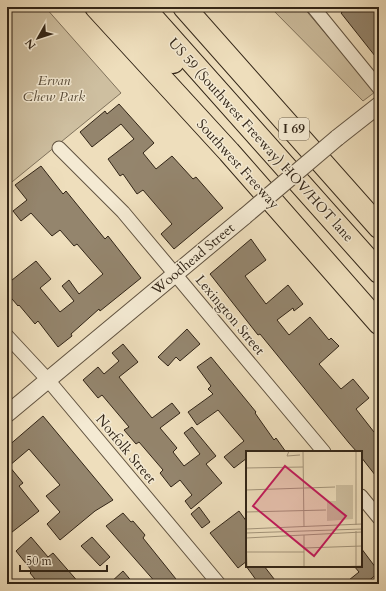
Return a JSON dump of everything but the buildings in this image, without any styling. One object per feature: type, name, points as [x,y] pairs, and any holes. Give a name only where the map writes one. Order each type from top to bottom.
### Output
[{"type":"highway","name":"Southwest Freeway","points":[[96,7],[234,158],[379,323]]},
{"type":"highway","points":[[120,7],[347,237]]},
{"type":"highway","name":"US 59 (Southwest Freeway) HOV/HOT lane","points":[[142,7],[379,272]]},
{"type":"highway","points":[[155,7],[347,237]]},
{"type":"highway","name":"I 69","points":[[184,7],[276,108],[379,227]]},
{"type":"street","points":[[313,7],[379,88]]},
{"type":"street","name":"Woodhead Street","points":[[7,414],[337,138],[379,105]]},
{"type":"street","name":"Lexington Street","points":[[59,148],[123,212],[323,451]]},
{"type":"street","name":"Norfolk Street","points":[[7,336],[48,380],[219,584]]},
{"type":"street","points":[[362,497],[379,518]]},
{"type":"green space","name":"Ervan Chew Park","points":[[7,7],[45,7],[121,93],[7,186]]},
{"type":"green space","points":[[270,7],[303,7],[375,92],[363,101]]}]
